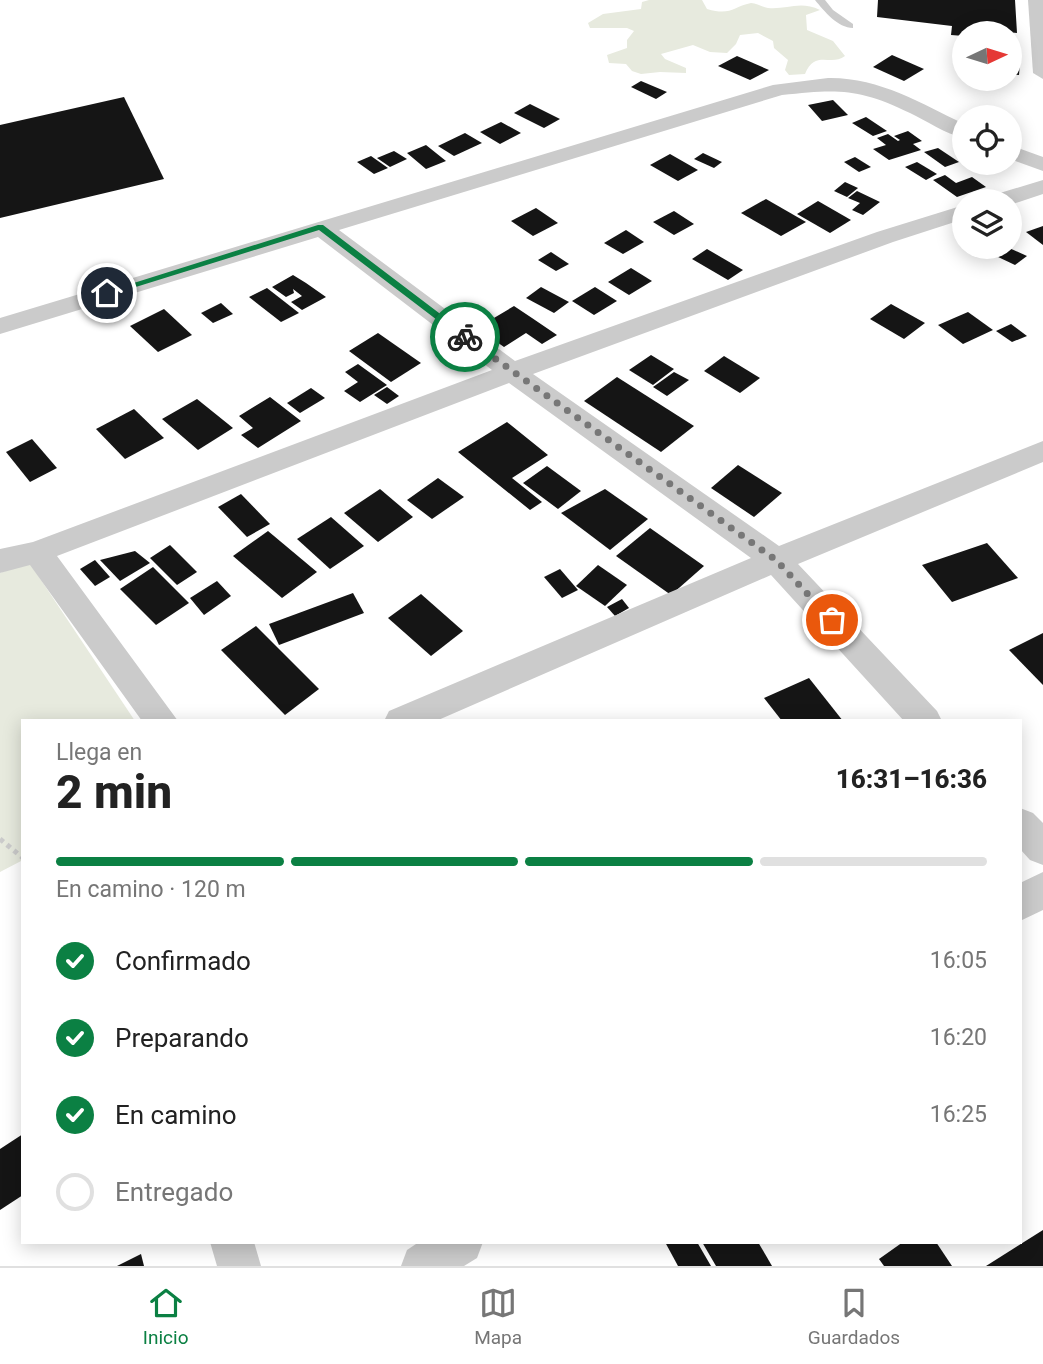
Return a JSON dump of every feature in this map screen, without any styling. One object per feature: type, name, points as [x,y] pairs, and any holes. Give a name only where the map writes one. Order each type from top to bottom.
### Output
[{"type":"street","points":[[1037,0],[1043,73]]},
{"type":"street","points":[[0,326],[780,89],[847,84],[883,94],[952,126]]},
{"type":"street","points":[[1022,156],[1043,165]]},
{"type":"street","points":[[1022,194],[1043,187]]},
{"type":"street","points":[[0,561],[37,552],[512,372],[885,237],[952,216]]},
{"type":"street","points":[[320,227],[512,372],[776,560],[923,719]]},
{"type":"street","points":[[406,719],[776,560],[1043,451]]},
{"type":"street","points":[[37,552],[160,719]]},
{"type":"street","points":[[1022,826],[1043,848]]},
{"type":"street","points":[[1022,902],[1043,890]]},
{"type":"street","points":[[233,1244],[239,1266]]},
{"type":"street","points":[[423,1266],[458,1244]]},
{"type":"lane","points":[[820,0],[830,12],[850,26]]},
{"type":"path","points":[[0,839],[21,856]]},
{"type":"shaded area","points":[[702,0],[707,9],[721,12],[751,3],[768,8],[813,7],[820,10],[806,15],[807,30],[833,41],[845,56],[834,60],[818,60],[809,66],[805,74],[789,75],[785,70],[788,60],[774,48],[773,41],[758,33],[740,35],[727,53],[710,52],[693,45],[661,54],[665,59],[686,68],[686,73],[641,74],[632,71],[626,64],[609,63],[607,55],[627,48],[627,40],[634,31],[627,28],[590,28],[588,23],[603,14],[641,9],[642,2]]},
{"type":"shaded area","points":[[29,562],[134,719],[21,719],[21,861],[0,872],[0,573]]},
{"type":"building","points":[[878,0],[1015,0],[1016,21],[952,21],[952,26],[877,17]]},
{"type":"building","points":[[892,55],[924,69],[904,81],[873,67]]},
{"type":"building","points":[[737,56],[769,70],[750,80],[718,66]]},
{"type":"building","points":[[641,81],[667,92],[656,99],[631,87]]},
{"type":"building","points":[[124,97],[164,179],[0,218],[0,125]]},
{"type":"building","points":[[833,100],[848,115],[822,121],[808,105]]},
{"type":"building","points":[[530,104],[560,119],[544,128],[514,113]]},
{"type":"building","points":[[866,117],[887,131],[873,136],[852,123]]},
{"type":"building","points":[[501,122],[521,133],[500,144],[480,132]]},
{"type":"building","points":[[908,131],[922,141],[913,144],[921,150],[889,160],[873,149],[886,145],[877,138],[888,134],[898,141],[900,140],[894,136]]},
{"type":"building","points":[[465,133],[482,143],[454,156],[438,146]]},
{"type":"building","points":[[426,145],[446,161],[426,169],[407,153]]},
{"type":"building","points":[[938,148],[952,157],[952,164],[945,167],[924,152]]},
{"type":"building","points":[[394,151],[407,159],[390,167],[377,158]]},
{"type":"building","points":[[703,153],[722,162],[714,168],[694,159]]},
{"type":"building","points":[[670,154],[698,170],[678,181],[650,165]]},
{"type":"building","points":[[371,156],[388,168],[374,174],[357,162]]},
{"type":"building","points":[[855,157],[871,167],[859,172],[844,162]]},
{"type":"building","points":[[917,162],[937,174],[926,180],[905,167]]},
{"type":"building","points":[[945,175],[956,183],[972,177],[986,187],[952,189],[952,193],[933,180]]},
{"type":"building","points":[[845,182],[858,188],[847,197],[834,191]]},
{"type":"building","points":[[857,191],[880,202],[863,215],[852,210],[860,203],[848,198]]},
{"type":"building","points":[[766,199],[806,222],[781,236],[741,213]]},
{"type":"building","points":[[818,201],[851,220],[830,233],[797,214]]},
{"type":"building","points":[[536,208],[558,223],[533,236],[511,221]]},
{"type":"building","points":[[674,211],[694,224],[674,235],[653,222]]},
{"type":"building","points":[[1043,226],[1043,245],[1026,232]]},
{"type":"building","points":[[626,230],[644,242],[623,254],[604,243]]},
{"type":"building","points":[[707,249],[743,270],[728,280],[692,259]]},
{"type":"building","points":[[551,252],[569,264],[556,271],[538,260]]},
{"type":"building","points":[[1022,254],[1027,256],[1015,265],[1002,259],[1022,259]]},
{"type":"building","points":[[631,268],[652,281],[629,295],[608,282]]},
{"type":"building","points":[[293,275],[326,297],[302,310],[291,302],[302,296],[293,289],[294,293],[286,297],[272,287]]},
{"type":"building","points":[[541,287],[569,302],[554,313],[526,298]]},
{"type":"building","points":[[595,287],[617,301],[594,315],[572,301]]},
{"type":"building","points":[[267,288],[299,313],[281,322],[249,297]]},
{"type":"building","points":[[221,303],[233,314],[213,323],[201,313]]},
{"type":"building","points":[[891,304],[925,323],[904,339],[870,319]]},
{"type":"building","points":[[514,306],[557,335],[542,344],[526,333],[504,347],[477,328]]},
{"type":"building","points":[[164,309],[192,335],[158,352],[130,326]]},
{"type":"building","points":[[968,312],[993,330],[963,344],[938,325]]},
{"type":"building","points":[[1011,324],[1027,336],[1012,342],[996,331]]},
{"type":"building","points":[[378,333],[421,363],[391,382],[349,351]]},
{"type":"building","points":[[651,355],[674,369],[653,385],[629,370]]},
{"type":"building","points":[[724,356],[760,378],[740,393],[704,371]]},
{"type":"building","points":[[358,364],[387,385],[360,402],[344,391],[358,382],[345,372]]},
{"type":"building","points":[[674,372],[689,380],[667,396],[653,387]]},
{"type":"building","points":[[617,377],[694,426],[661,452],[584,401]]},
{"type":"building","points":[[387,387],[399,396],[387,404],[374,395]]},
{"type":"building","points":[[311,388],[325,398],[300,413],[287,403]]},
{"type":"building","points":[[270,397],[301,421],[258,448],[241,435],[253,428],[239,416]]},
{"type":"building","points":[[197,399],[233,428],[198,450],[162,419]]},
{"type":"building","points":[[134,409],[164,438],[125,459],[96,429]]},
{"type":"building","points":[[507,422],[548,455],[512,478],[542,502],[530,510],[458,452]]},
{"type":"building","points":[[32,439],[57,468],[30,482],[6,452]]},
{"type":"building","points":[[738,465],[782,493],[754,517],[711,488]]},
{"type":"building","points":[[547,466],[581,491],[558,509],[523,483]]},
{"type":"building","points":[[438,478],[464,497],[432,519],[407,500]]},
{"type":"building","points":[[380,489],[413,517],[378,542],[344,513]]},
{"type":"building","points":[[605,489],[648,519],[610,550],[561,513]]},
{"type":"building","points":[[241,494],[270,524],[247,537],[218,507]]},
{"type":"building","points":[[331,517],[364,546],[330,569],[297,539]]},
{"type":"building","points":[[650,528],[704,566],[671,595],[616,556]]},
{"type":"building","points":[[268,531],[317,572],[282,598],[233,556]]},
{"type":"building","points":[[987,543],[1018,578],[952,602],[922,565]]},
{"type":"building","points":[[170,545],[197,572],[177,585],[150,558]]},
{"type":"building","points":[[135,551],[150,563],[120,581],[100,560]]},
{"type":"building","points":[[95,560],[110,577],[95,586],[80,569]]},
{"type":"building","points":[[598,565],[627,585],[605,606],[576,586]]},
{"type":"building","points":[[153,567],[189,603],[156,625],[120,589]]},
{"type":"building","points":[[560,569],[578,590],[562,598],[544,577]]},
{"type":"building","points":[[217,581],[231,596],[204,615],[190,598]]},
{"type":"building","points":[[353,593],[364,613],[279,645],[269,624]]},
{"type":"building","points":[[421,594],[463,631],[431,656],[388,618]]},
{"type":"building","points":[[622,599],[629,608],[615,616],[607,607]]},
{"type":"building","points":[[256,626],[319,689],[285,715],[221,650]]},
{"type":"building","points":[[1043,633],[1043,685],[1009,650]]},
{"type":"building","points":[[809,678],[841,719],[780,719],[764,698]]},
{"type":"building","points":[[21,1135],[21,1196],[0,1210],[0,1149]]},
{"type":"building","points":[[1043,1230],[1043,1266],[986,1266],[1022,1244]]},
{"type":"building","points":[[666,1244],[698,1244],[711,1266],[678,1266]]},
{"type":"building","points":[[703,1244],[759,1244],[772,1266],[716,1266]]},
{"type":"building","points":[[900,1244],[937,1244],[952,1266],[884,1266],[879,1259]]},
{"type":"building","points":[[141,1254],[144,1266],[117,1266]]},
{"type":"way so far","points":[[465,337],[776,560],[832,620]]},
{"type":"route","points":[[107,293],[320,227],[465,337]]}]
